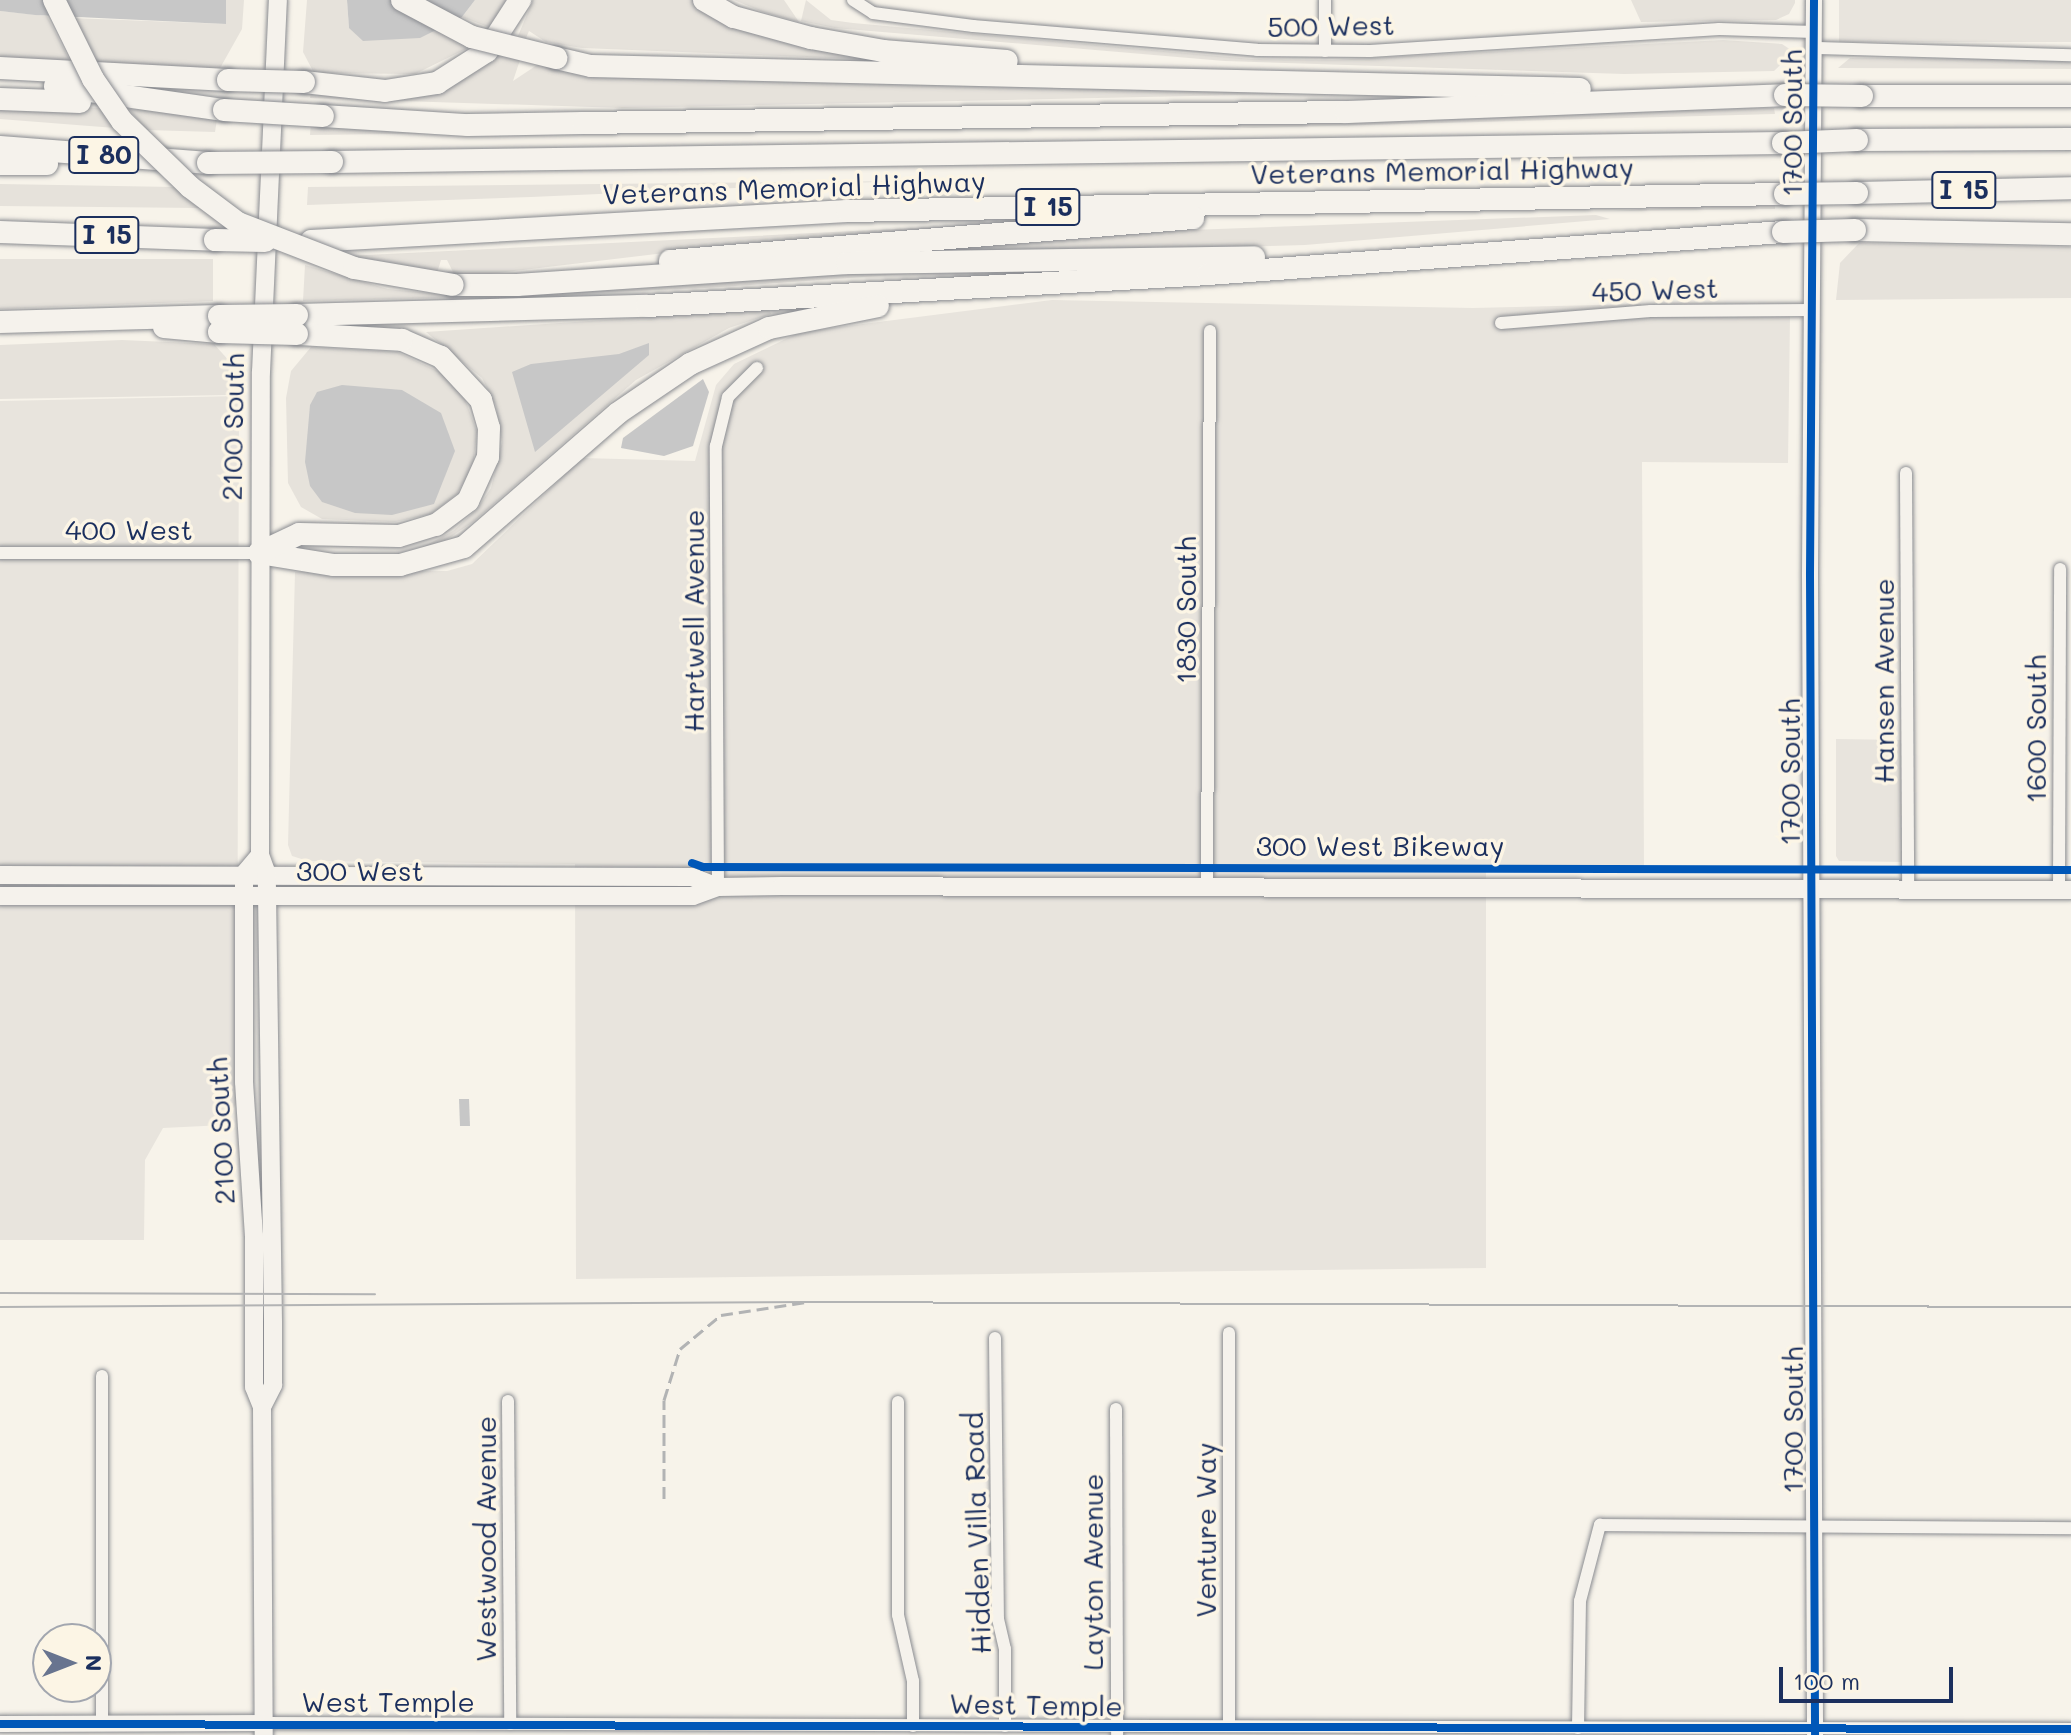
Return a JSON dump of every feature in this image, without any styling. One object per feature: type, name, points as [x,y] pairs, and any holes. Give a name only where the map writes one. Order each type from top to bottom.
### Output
[{"type":"highway","points":[[54,0],[93,79],[122,121],[190,187],[238,223],[354,268],[464,285],[847,263],[1419,256]]},
{"type":"highway","points":[[402,0],[472,37],[591,66],[1785,95],[2071,96]]},
{"type":"highway","points":[[0,68],[304,82],[385,91],[437,83],[487,51],[520,0]]},
{"type":"highway","points":[[704,0],[734,17],[883,51],[1223,79]]},
{"type":"highway","points":[[0,79],[224,110],[468,125],[1330,112],[1785,95]]},
{"type":"highway","points":[[0,99],[190,106]]},
{"type":"highway","name":"Veterans Memorial Highway","points":[[0,164],[2071,139]]},
{"type":"highway","name":"I 80","points":[[0,147],[208,163]]},
{"type":"highway","name":"Veterans Memorial Highway","points":[[0,232],[311,241],[847,211],[2071,188]]},
{"type":"highway","points":[[464,285],[770,249],[1415,200]]},
{"type":"highway","points":[[0,322],[92,317],[219,324],[297,324],[1029,284],[1783,232],[1855,230],[2071,234]]},
{"type":"highway","points":[[259,553],[334,565],[400,565],[464,547],[618,413],[690,364],[769,328],[848,310],[1029,284]]},
{"type":"highway","points":[[259,553],[299,534],[392,536],[427,529],[468,501],[488,457],[489,428],[481,400],[441,357],[394,339],[297,324]]},
{"type":"main road","name":"2100 South","points":[[262,1407],[273,1385],[267,874],[260,855],[262,271],[278,0]]},
{"type":"main road","points":[[244,874],[260,855]]},
{"type":"main road","name":"2100 South","points":[[244,874],[244,1107],[254,1236],[254,1387],[262,1407],[264,1729]]},
{"type":"main road","name":"300 West","points":[[0,875],[692,877],[718,887]]},
{"type":"main road","name":"300 West","points":[[0,896],[693,896],[718,887],[2065,890]]},
{"type":"street","name":"500 West","points":[[853,0],[873,13],[1172,45],[1325,51],[1719,29],[1814,40],[2071,55]]},
{"type":"street","points":[[1325,0],[1325,51]]},
{"type":"street","name":"1700 South","points":[[1814,0],[1812,890],[1815,1732]]},
{"type":"street","name":"450 West","points":[[1501,323],[1651,311],[1812,310]]},
{"type":"street","name":"1830 South","points":[[1207,889],[1210,331]]},
{"type":"street","name":"Hartwell Avenue","points":[[718,887],[716,446],[728,397],[757,368]]},
{"type":"street","name":"Hansen Avenue","points":[[1906,473],[1908,889]]},
{"type":"street","name":"400 West","points":[[0,553],[259,553]]},
{"type":"street","name":"1600 South","points":[[2060,569],[2065,890]]},
{"type":"street","name":"Venture Way","points":[[1229,1333],[1229,1726]]},
{"type":"street","name":"Hidden Villa Road","points":[[995,1338],[998,1619],[1005,1649],[1005,1726]]},
{"type":"street","points":[[102,1376],[102,1724]]},
{"type":"street","name":"Westwood Avenue","points":[[508,1401],[510,1724]]},
{"type":"street","points":[[898,1402],[898,1615],[913,1681],[913,1726]]},
{"type":"street","name":"Layton Avenue","points":[[1116,1409],[1117,1731]]},
{"type":"street","points":[[1578,1728],[1578,1619],[1600,1525],[2071,1528]]},
{"type":"street","name":"West Temple","points":[[0,1724],[264,1729],[510,1724],[739,1730],[1005,1726],[1117,1731],[1229,1726],[1481,1732],[1578,1728],[1815,1732],[2071,1729]]},
{"type":"shaded area","points":[[0,0],[226,0],[226,24],[35,15],[0,11]]},
{"type":"shaded area","points":[[226,0],[244,0],[242,29],[219,70],[98,66],[72,18],[226,24]]},
{"type":"shaded area","points":[[307,0],[347,0],[349,28],[442,27],[472,46],[415,74],[314,73],[303,52]]},
{"type":"shaded area","points":[[347,0],[475,0],[462,17],[420,38],[363,41],[349,28]]},
{"type":"shaded area","points":[[475,0],[507,0],[491,28],[462,17]]},
{"type":"shaded area","points":[[533,0],[692,0],[712,10],[960,63],[582,48],[546,42],[529,31],[526,38],[518,36]]},
{"type":"shaded area","points":[[734,0],[784,0],[799,22],[763,12]]},
{"type":"shaded area","points":[[806,0],[831,20],[853,23],[1252,59],[1332,60],[1723,40],[1782,44],[1794,52],[1774,71],[1624,74],[1224,61],[835,28],[801,21]]},
{"type":"shaded area","points":[[1631,0],[1795,0],[1795,3],[1789,14],[1776,20],[1641,22]]},
{"type":"shaded area","points":[[1839,0],[2071,0],[2071,42],[1839,42]]},
{"type":"shaded area","points":[[0,11],[47,16],[72,65],[0,59]]},
{"type":"shaded area","points":[[506,50],[522,54],[513,81],[546,59],[1337,93],[623,108],[310,98],[311,91],[391,94]]},
{"type":"shaded area","points":[[1850,58],[2071,59],[2071,69],[1838,68]]},
{"type":"shaded area","points":[[0,102],[100,108],[115,128],[0,119]]},
{"type":"shaded area","points":[[1774,108],[1775,114],[1254,128],[1131,125],[310,135],[311,120]]},
{"type":"shaded area","points":[[129,109],[218,113],[215,132],[146,130]]},
{"type":"shaded area","points":[[898,181],[531,197],[307,205],[308,187]]},
{"type":"shaded area","points":[[0,184],[174,187],[200,208],[0,206]]},
{"type":"shaded area","points":[[1775,204],[1775,209],[1613,211],[1681,207]]},
{"type":"shaded area","points":[[1596,215],[1610,219],[1305,245],[822,258],[1082,234]]},
{"type":"shaded area","points":[[997,224],[698,249],[481,275],[454,274],[447,260],[441,260],[437,273],[346,256]]},
{"type":"shaded area","points":[[1859,243],[2071,247],[2071,298],[1836,300],[1840,263]]},
{"type":"shaded area","points":[[0,259],[213,259],[213,301],[0,309]]},
{"type":"shaded area","points":[[305,265],[388,289],[472,297],[303,301]]},
{"type":"shaded area","points":[[980,269],[705,288],[507,296],[772,275]]},
{"type":"shaded area","points":[[1052,300],[1473,308],[1641,304],[1643,315],[1790,316],[1788,463],[1642,462],[1644,866],[1486,868],[1486,1268],[576,1279],[575,864],[308,861],[292,856],[288,845],[295,572],[447,571],[472,564],[582,458],[695,461],[716,385],[734,364],[800,332]]},
{"type":"shaded area","points":[[769,309],[771,314],[729,328],[636,380],[473,522],[446,540],[419,549],[453,531],[477,509],[491,488],[502,442],[496,406],[482,378],[426,332]]},
{"type":"shaded area","points":[[122,340],[214,344],[231,363],[229,395],[0,399],[0,345]]},
{"type":"shaded area","points":[[649,343],[649,355],[535,452],[512,372],[531,364],[619,354]]},
{"type":"shaded area","points":[[311,347],[397,352],[442,373],[465,399],[477,432],[473,466],[457,494],[431,514],[395,522],[322,519],[301,507],[288,483],[286,398],[291,371]]},
{"type":"shaded area","points":[[703,379],[709,392],[693,446],[664,456],[621,448],[623,438]]},
{"type":"shaded area","points":[[342,385],[402,390],[441,413],[455,451],[434,504],[392,515],[355,513],[322,502],[310,486],[305,462],[310,405],[317,392]]},
{"type":"shaded area","points":[[239,396],[237,1102],[224,1125],[163,1128],[145,1160],[144,1240],[0,1240],[0,401]]},
{"type":"shaded area","points":[[1836,739],[1902,740],[1902,862],[1839,861],[1836,856]]},
{"type":"shaded area","points":[[459,1099],[469,1099],[470,1126],[460,1126]]},
{"type":"tram line","points":[[0,1293],[375,1294]]},
{"type":"tram line","points":[[0,1307],[806,1302],[2071,1307]]},
{"type":"railway","points":[[664,1499],[664,1400],[680,1349],[721,1315],[806,1302]]},
{"type":"cycle path","points":[[1814,0],[1810,575],[1815,1735]]},
{"type":"cycle path","name":"300 West Bikeway","points":[[692,863],[703,867],[2071,870]]},
{"type":"cycle path","points":[[0,1724],[2071,1729]]}]
